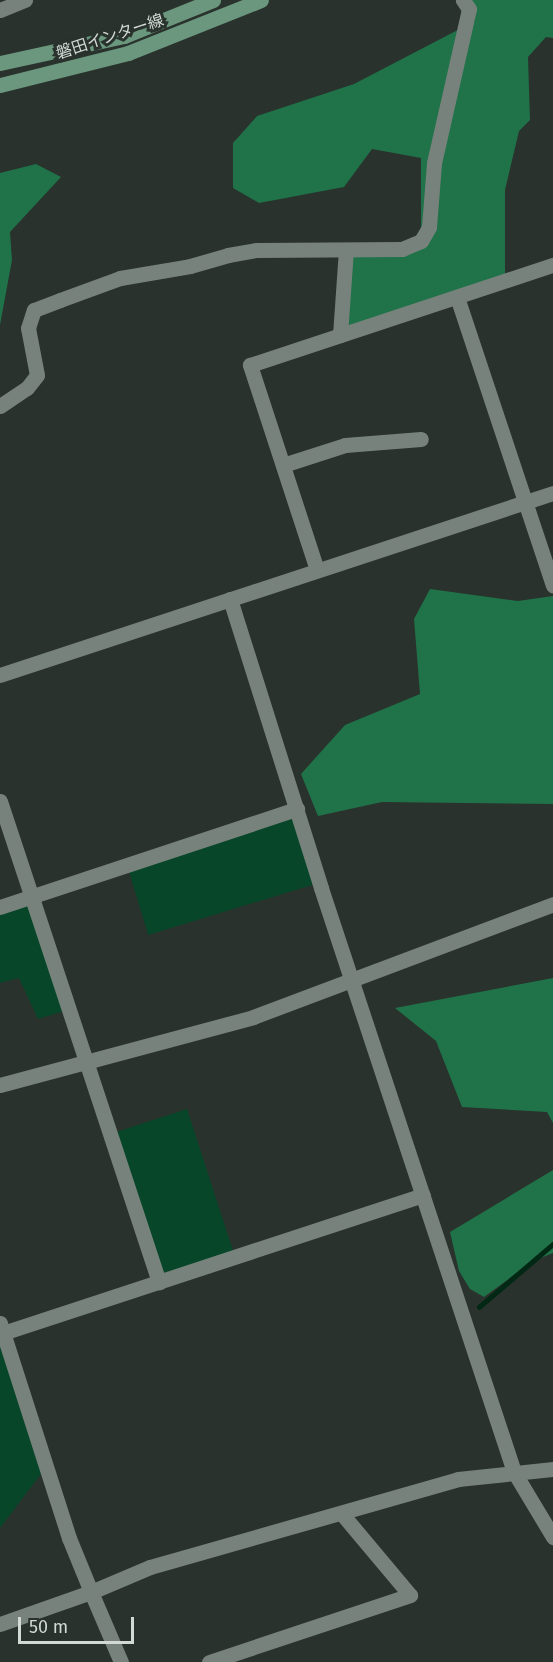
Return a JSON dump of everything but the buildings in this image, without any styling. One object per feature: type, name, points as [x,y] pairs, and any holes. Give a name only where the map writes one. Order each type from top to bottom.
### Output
[{"type":"main road","name":"磐田インター線","points":[[0,63],[124,36],[213,0]]},
{"type":"main road","name":"磐田インター線","points":[[0,85],[128,53],[261,0]]},
{"type":"street","points":[[0,10],[25,0]]},
{"type":"street","points":[[0,406],[27,387],[37,375],[28,328],[34,310],[120,278],[190,266],[256,250],[402,249],[422,241],[429,227],[434,163],[469,9],[463,0]]},
{"type":"street","points":[[340,335],[346,250]]},
{"type":"street","points":[[317,570],[249,365],[553,265]]},
{"type":"street","points":[[458,297],[553,585]]},
{"type":"street","points":[[283,465],[345,445],[421,440]]},
{"type":"street","points":[[0,675],[553,493]]},
{"type":"street","points":[[230,599],[514,1472],[553,1537]]},
{"type":"street","points":[[0,801],[159,1282]]},
{"type":"street","points":[[0,907],[297,809]]},
{"type":"street","points":[[0,1085],[254,1017],[553,904]]},
{"type":"street","points":[[122,1662],[69,1538],[2,1330],[159,1282],[423,1195]]},
{"type":"street","points":[[0,1624],[91,1592],[150,1567],[458,1479],[553,1469]]},
{"type":"street","points":[[209,1662],[410,1595],[342,1514]]},
{"type":"green space","points":[[471,0],[553,0],[553,38],[546,37],[528,57],[530,120],[519,131],[505,190],[505,281],[340,335],[346,250],[421,241],[421,158],[372,149],[344,187],[259,203],[233,188],[233,143],[257,116],[354,84],[475,21]]},
{"type":"green space","points":[[36,164],[61,177],[10,232],[12,260],[0,325],[0,173]]},
{"type":"green space","points":[[430,589],[518,601],[553,596],[553,804],[382,802],[318,816],[301,774],[345,725],[420,694],[414,619]]},
{"type":"green space","points":[[297,809],[320,883],[148,935],[126,861]]},
{"type":"green space","points":[[31,896],[68,1010],[38,1019],[19,978],[0,983],[0,907]]},
{"type":"green space","points":[[553,978],[553,1123],[547,1112],[462,1107],[436,1041],[395,1008]]},
{"type":"green space","points":[[187,1109],[235,1256],[159,1281],[111,1134]]},
{"type":"green space","points":[[553,1170],[553,1253],[533,1261],[484,1297],[470,1289],[459,1271],[450,1232]]},
{"type":"green space","points":[[0,1344],[44,1470],[0,1528]]},
{"type":"waterway","points":[[479,1307],[553,1244]]}]
